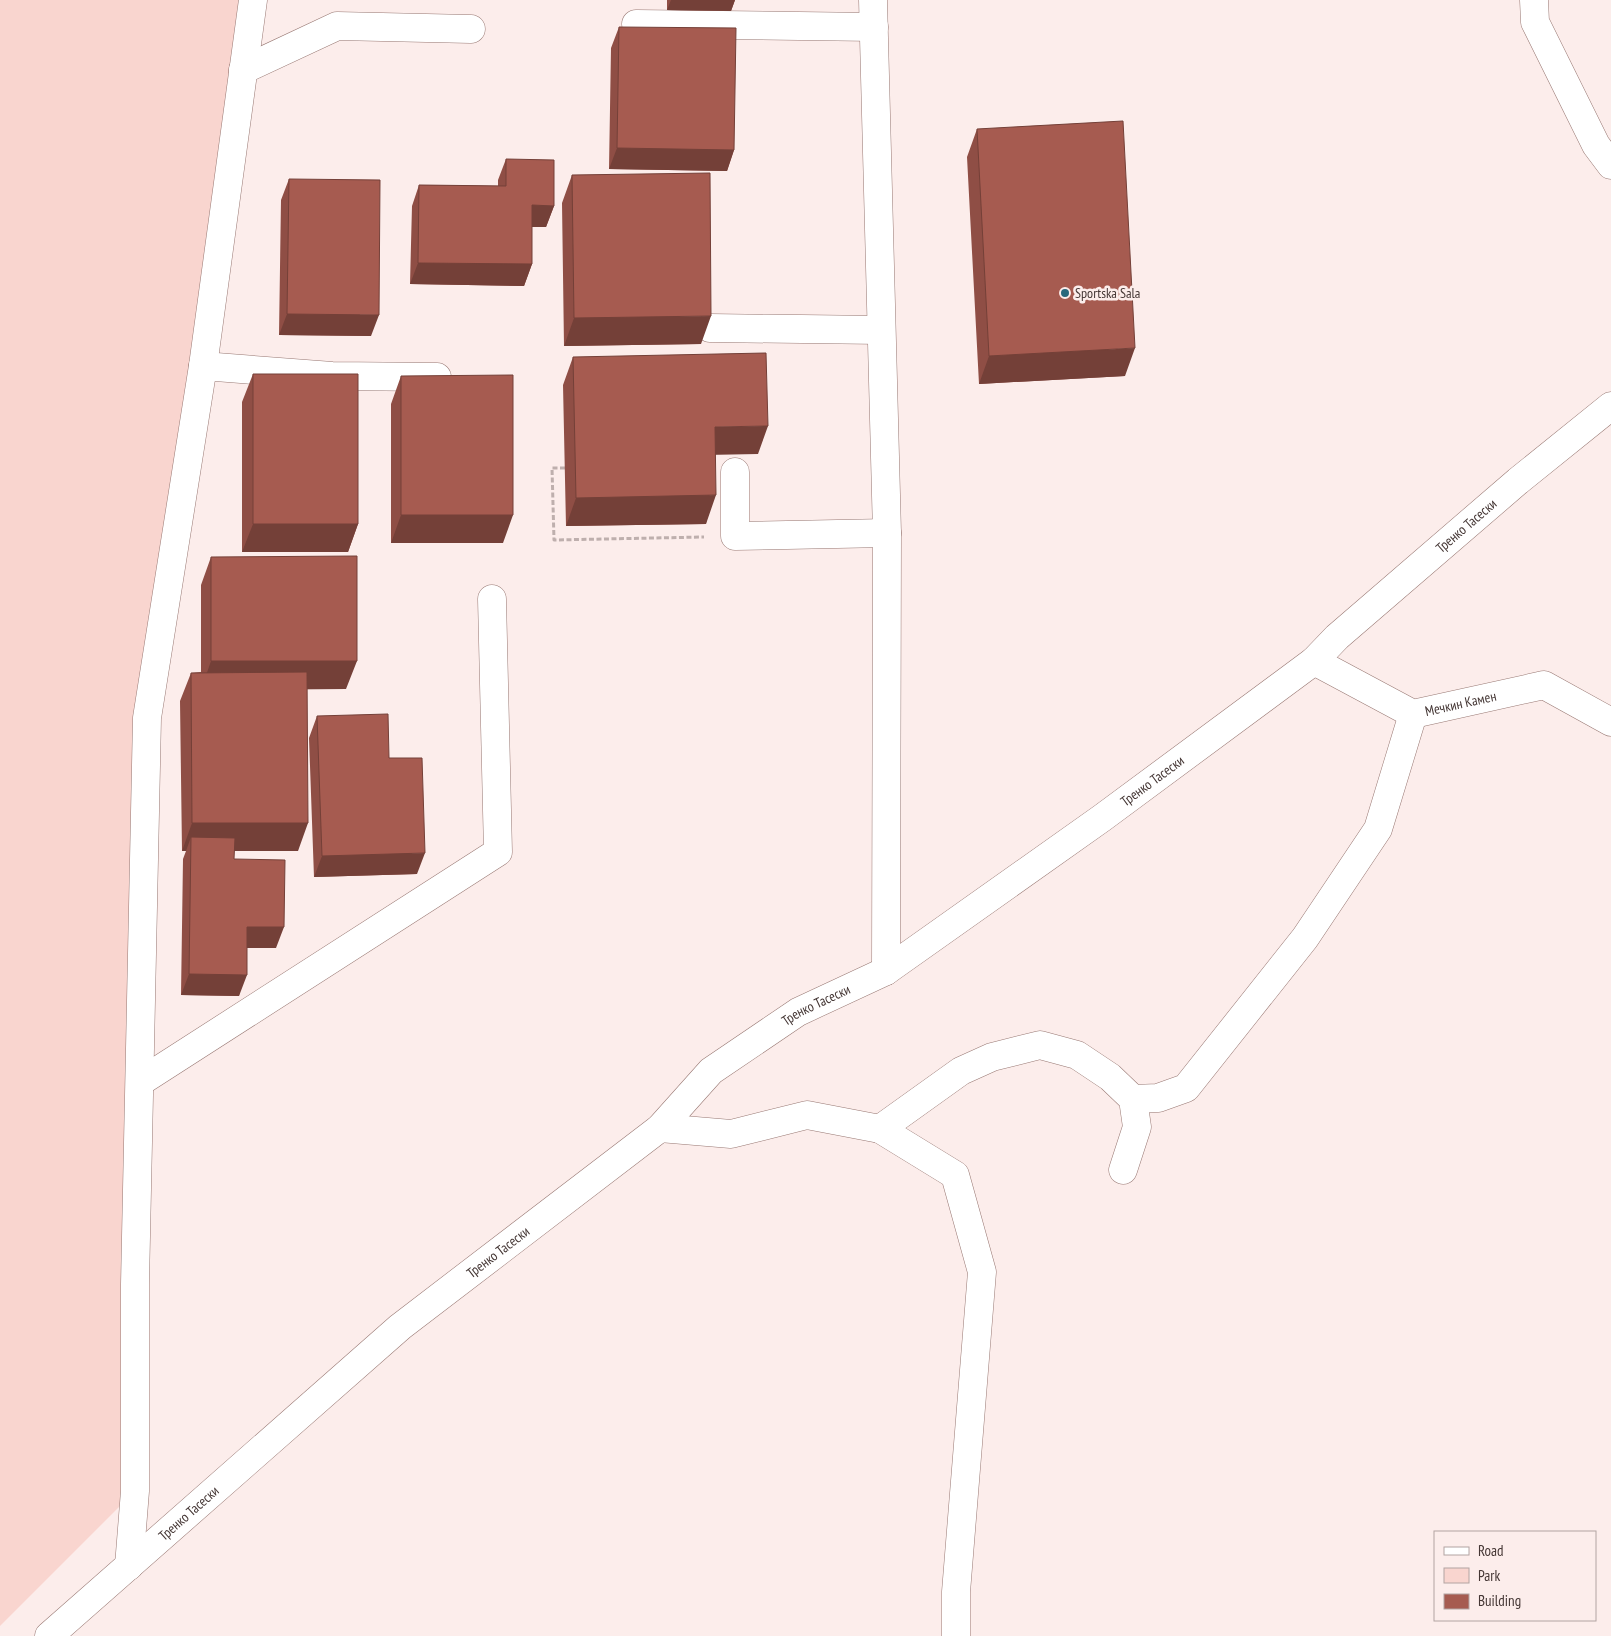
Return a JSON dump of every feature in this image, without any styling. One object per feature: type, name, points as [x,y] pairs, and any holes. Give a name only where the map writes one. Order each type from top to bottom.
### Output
[{"type":"street","points":[[129,1566],[135,1491],[135,1284],[147,718],[203,366],[252,0]]},
{"type":"street","points":[[873,0],[887,533],[886,971]]},
{"type":"street","points":[[1534,0],[1535,22],[1596,145],[1611,165]]},
{"type":"street","points":[[636,24],[874,28]]},
{"type":"street","points":[[243,70],[337,26],[471,29]]},
{"type":"street","points":[[710,328],[882,330]]},
{"type":"street","points":[[203,366],[332,376],[449,377]]},
{"type":"street","name":"Тренко Тасески","points":[[49,1636],[400,1326],[660,1128],[710,1071],[798,1012],[886,971],[1102,818],[1314,661],[1337,637],[1518,481],[1611,406]]},
{"type":"street","points":[[735,472],[735,536],[887,533]]},
{"type":"street","points":[[140,1082],[498,852],[492,599]]},
{"type":"street","name":"Мечкин Камен","points":[[1314,661],[1413,714],[1544,685],[1611,722]]},
{"type":"street","points":[[1132,1099],[1158,1098],[1186,1088],[1305,938],[1378,829],[1413,714]]},
{"type":"street","points":[[880,1129],[961,1071],[992,1057],[1040,1045],[1077,1055],[1110,1077],[1132,1099],[1137,1127],[1123,1170]]},
{"type":"street","points":[[660,1128],[731,1134],[807,1116],[880,1129],[954,1175],[982,1272],[956,1592],[956,1636]]},
{"type":"path","points":[[565,468],[552,468],[554,540],[735,536]]},
{"type":"green space","points":[[0,0],[253,0],[147,718],[135,1491],[0,1626]]},
{"type":"building","points":[[619,27],[736,28],[734,150],[617,148]]},
{"type":"building","points":[[1123,121],[1135,348],[989,356],[977,129]]},
{"type":"building","points":[[506,159],[554,160],[554,206],[532,205],[532,264],[418,263],[419,185],[506,186]]},
{"type":"building","points":[[710,173],[711,316],[574,318],[572,175]]},
{"type":"building","points":[[289,179],[380,180],[379,315],[287,314]]},
{"type":"building","points":[[766,353],[768,426],[715,427],[716,495],[576,498],[573,357]]},
{"type":"building","points":[[253,374],[358,374],[358,524],[253,524]]},
{"type":"building","points":[[513,375],[513,515],[401,515],[401,376]]},
{"type":"building","points":[[357,556],[357,661],[211,661],[211,557]]},
{"type":"building","points":[[307,672],[308,823],[192,823],[191,673]]},
{"type":"building","points":[[388,714],[389,758],[422,758],[425,853],[322,856],[317,716]]},
{"type":"building","points":[[191,837],[235,838],[234,859],[285,860],[284,927],[247,927],[247,975],[189,974]]},
{"type":"place","name":"Sportska Sala","points":[[1065,293]]}]
